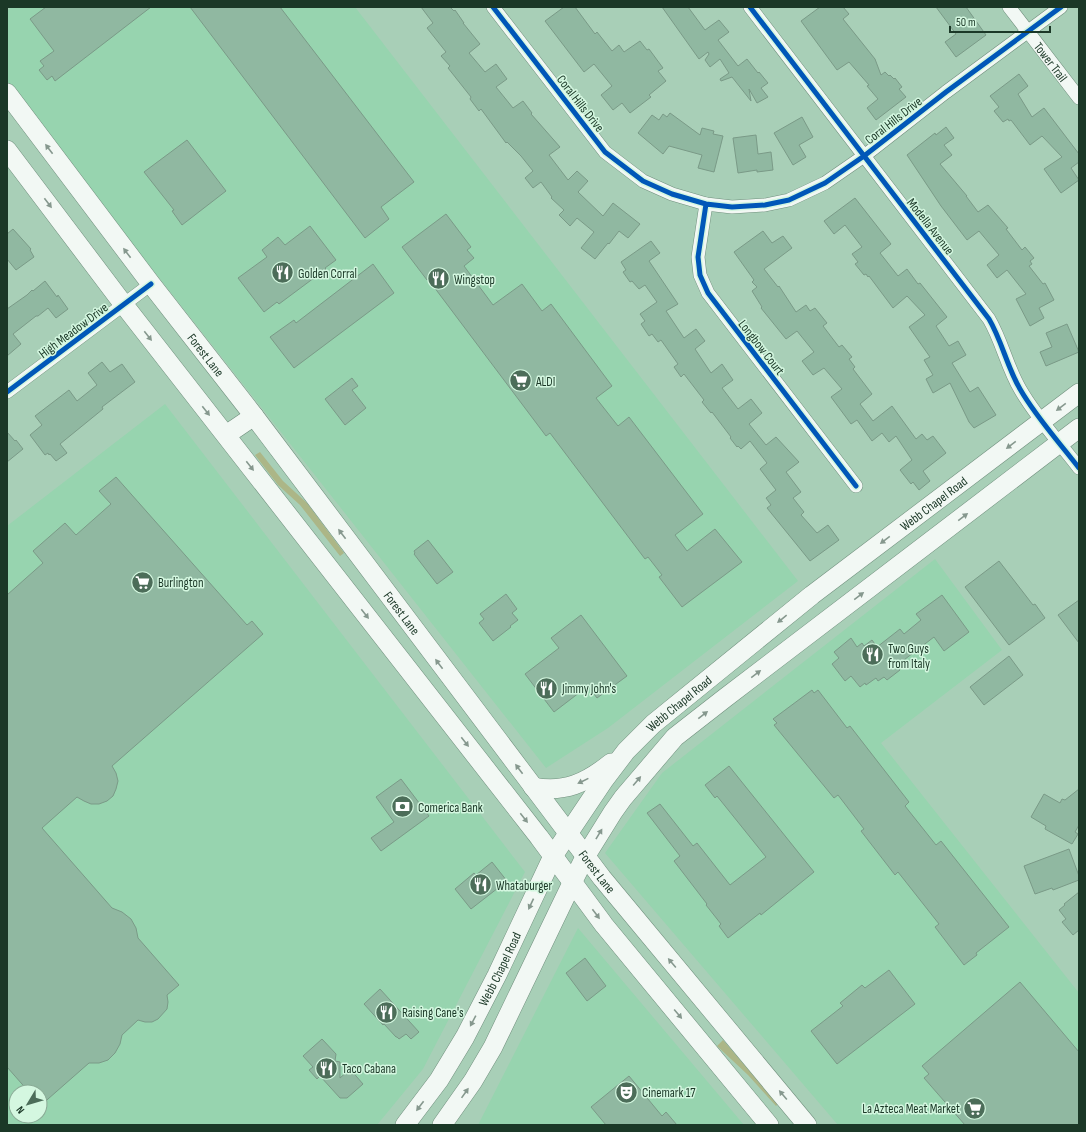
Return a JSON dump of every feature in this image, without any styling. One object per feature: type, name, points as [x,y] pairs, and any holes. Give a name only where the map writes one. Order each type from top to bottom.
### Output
[{"type":"main road","name":"Forest Lane","points":[[7,94],[151,284],[254,416],[615,896],[803,1123]]},
{"type":"main road","name":"Forest Lane","points":[[7,150],[124,305],[553,856],[604,925],[769,1125]]},
{"type":"main road","name":"Webb Chapel Road","points":[[406,1125],[439,1080],[465,1037],[497,975],[553,856],[592,796],[626,751],[653,724],[812,596],[1079,393]]},
{"type":"main road","points":[[226,435],[254,416]]},
{"type":"main road","name":"Webb Chapel Road","points":[[442,1125],[473,1082],[493,1047],[585,857],[623,798],[658,755],[675,738],[725,698],[1079,428]]},
{"type":"main road","points":[[341,583],[366,565]]},
{"type":"main road","points":[[707,680],[725,698]]},
{"type":"main road","points":[[441,712],[463,695]]},
{"type":"main road","points":[[533,788],[544,790],[563,789],[582,782],[602,770],[626,751]]},
{"type":"street","name":"Coral Hills Drive","points":[[493,7],[605,152],[643,181],[672,194],[706,204],[732,207],[765,205],[788,200],[825,183],[864,156],[946,92],[1061,7]]},
{"type":"street","name":"Modella Avenue","points":[[750,7],[989,319],[997,333],[1020,389],[1042,421],[1079,468]]},
{"type":"street","name":"Tower Trail","points":[[1009,7],[1079,98]]},
{"type":"street","name":"Longbow Court","points":[[706,204],[698,257],[700,274],[708,293],[856,486]]},
{"type":"street","name":"High Meadow Drive","points":[[7,392],[151,284]]},
{"type":"shaded area","points":[[12,7],[355,7],[798,581],[608,728],[546,768],[7,85],[7,11]]},
{"type":"shaded area","points":[[165,404],[525,872],[423,1069],[377,1125],[7,1125],[7,526]]},
{"type":"shaded area","points":[[260,452],[283,481],[307,503],[344,553],[340,556],[300,505],[278,485],[255,455]]},
{"type":"shaded area","points":[[935,559],[1002,650],[881,743],[1079,993],[1079,1125],[838,1125],[605,853],[662,773]]},
{"type":"shaded area","points":[[578,928],[744,1125],[478,1125]]},
{"type":"shaded area","points":[[723,1040],[778,1104],[776,1106],[748,1075],[717,1046]]},
{"type":"building","points":[[46,7],[151,7],[55,81],[52,76],[47,80],[39,70],[44,66],[40,61],[54,51],[30,19]]},
{"type":"building","points":[[190,7],[280,7],[414,182],[381,207],[389,219],[365,238]]},
{"type":"building","points":[[421,7],[450,7],[454,11],[455,10],[463,23],[480,44],[469,53],[485,72],[496,64],[507,79],[496,87],[513,108],[523,101],[532,113],[531,114],[560,147],[549,155],[568,180],[577,171],[588,181],[578,192],[603,216],[613,203],[640,224],[628,238],[619,231],[595,259],[581,248],[594,232],[577,218],[570,226],[559,215],[564,210],[551,198],[552,197],[541,182],[533,188],[525,178],[533,171],[521,156],[507,142],[506,143],[481,109],[479,111],[470,99],[471,97],[448,68],[450,66],[441,56],[446,52],[427,28],[433,23]]},
{"type":"building","points":[[564,7],[575,7],[595,34],[597,32],[612,51],[619,45],[624,52],[640,41],[647,50],[649,49],[663,68],[658,71],[666,81],[649,95],[651,97],[630,113],[622,103],[613,110],[601,95],[612,86],[594,64],[584,72],[545,21]]},
{"type":"building","points":[[662,7],[688,7],[705,30],[719,20],[729,32],[718,40],[738,66],[747,59],[758,73],[759,72],[768,83],[761,88],[768,97],[757,103],[749,89],[751,101],[732,77],[721,81],[720,79],[729,73],[720,59],[710,67],[705,60],[709,54],[708,52],[699,59]]},
{"type":"building","points":[[820,7],[843,7],[849,14],[843,19],[875,59],[881,75],[885,72],[894,79],[895,78],[902,87],[899,89],[906,97],[876,120],[867,108],[878,99],[867,86],[869,85],[849,62],[837,70],[801,21]]},
{"type":"building","points":[[936,7],[966,7],[986,35],[956,57],[945,42],[956,34]]},
{"type":"building","points":[[1019,74],[1028,86],[1018,94],[1032,117],[1044,108],[1079,154],[1079,162],[1071,168],[1079,180],[1061,193],[1044,169],[1062,157],[1042,136],[1030,145],[1011,120],[1009,121],[1008,119],[1003,122],[994,111],[999,107],[990,96]]},
{"type":"building","points":[[670,113],[700,135],[702,128],[714,131],[713,134],[723,136],[714,172],[698,168],[702,155],[669,146],[663,154],[638,133],[652,115],[659,120],[663,114],[667,117]]},
{"type":"building","points":[[802,117],[813,137],[799,145],[806,157],[793,165],[774,133]]},
{"type":"building","points":[[946,127],[954,138],[944,145],[952,155],[940,164],[967,196],[978,212],[988,205],[1008,228],[1006,229],[1022,250],[1025,247],[1034,258],[1030,261],[1032,264],[1029,266],[1043,284],[1045,283],[1054,300],[1039,308],[1044,318],[1030,326],[1016,299],[1026,294],[1007,270],[997,278],[987,265],[999,255],[979,231],[967,240],[941,206],[907,155],[935,133],[936,135]]},
{"type":"building","points":[[756,135],[758,154],[771,152],[773,170],[757,172],[757,170],[738,173],[733,138]]},
{"type":"building","points":[[187,140],[226,191],[182,225],[172,211],[174,210],[144,172]]},
{"type":"building","points":[[855,198],[891,244],[880,253],[898,276],[907,269],[947,317],[936,326],[949,346],[958,341],[966,355],[952,363],[970,392],[978,387],[996,415],[974,428],[969,422],[950,383],[933,393],[926,379],[933,375],[924,360],[930,357],[909,327],[925,315],[907,296],[893,308],[869,276],[868,277],[866,274],[864,275],[855,264],[858,262],[852,254],[862,247],[845,225],[834,234],[824,221]]},
{"type":"building","points":[[446,214],[471,247],[467,250],[474,258],[464,266],[493,305],[522,284],[542,311],[551,304],[612,386],[596,398],[618,426],[629,417],[703,514],[675,535],[687,551],[715,529],[742,562],[682,607],[659,577],[662,575],[648,557],[645,559],[550,433],[546,436],[428,279],[427,280],[402,247]]},
{"type":"building","name":"Golden Corral","points":[[310,226],[336,260],[279,304],[277,302],[264,312],[238,278],[267,257],[262,250],[278,237],[285,245]]},
{"type":"building","points":[[13,229],[31,249],[30,250],[34,257],[16,270],[7,259],[7,234]]},
{"type":"building","points":[[763,231],[772,243],[783,236],[792,248],[764,269],[778,287],[779,286],[796,312],[806,305],[810,311],[815,308],[827,323],[823,326],[839,347],[842,345],[852,357],[849,359],[855,367],[853,369],[872,394],[860,404],[873,421],[892,406],[916,439],[922,434],[927,440],[933,436],[946,453],[923,471],[930,481],[919,490],[913,482],[911,484],[900,470],[912,460],[896,436],[889,442],[882,433],[872,441],[857,420],[851,424],[831,397],[842,389],[824,368],[813,375],[802,361],[814,352],[797,331],[786,339],[761,308],[762,307],[752,291],[757,287],[752,282],[754,280],[734,252]]},
{"type":"building","points":[[651,241],[660,253],[649,261],[678,304],[666,311],[684,338],[696,329],[705,341],[695,349],[711,373],[722,364],[733,380],[722,388],[738,409],[751,399],[762,413],[749,424],[766,445],[776,437],[799,462],[786,472],[801,492],[793,498],[804,512],[801,515],[817,533],[828,525],[839,540],[810,561],[767,508],[771,505],[766,498],[776,490],[760,469],[767,463],[750,441],[741,449],[738,446],[737,447],[712,412],[711,413],[702,402],[704,400],[684,374],[681,377],[674,367],[678,364],[661,340],[658,342],[652,334],[649,336],[641,324],[645,321],[640,314],[657,302],[645,285],[639,289],[632,281],[630,282],[623,272],[626,270],[621,262]]},
{"type":"building","points":[[373,264],[394,293],[294,368],[270,337],[294,320],[296,323]]},
{"type":"building","points":[[45,281],[68,309],[56,318],[48,308],[36,316],[13,334],[21,344],[7,356],[7,309]]},
{"type":"building","points":[[1067,324],[1079,352],[1046,366],[1040,352],[1052,347],[1046,333]]},
{"type":"building","points":[[102,362],[110,372],[122,364],[135,382],[102,407],[103,409],[60,444],[67,453],[56,461],[50,454],[49,455],[48,453],[45,455],[30,435],[42,425],[35,416],[69,390],[77,401],[97,385],[88,373]]},
{"type":"building","points":[[352,378],[358,386],[352,390],[366,408],[345,425],[325,399]]},
{"type":"building","points":[[7,432],[23,449],[7,462]]},
{"type":"building","points":[[116,477],[247,625],[252,621],[263,634],[112,766],[118,781],[113,796],[107,801],[99,804],[91,804],[77,797],[42,828],[112,908],[122,912],[131,919],[136,928],[138,938],[179,985],[167,995],[167,1009],[158,1019],[152,1022],[138,1020],[122,1035],[120,1044],[115,1053],[108,1060],[99,1063],[89,1063],[48,1099],[48,1084],[22,1084],[7,1067],[7,595],[43,563],[33,551],[65,523],[76,535],[111,504],[99,491]]},
{"type":"building","points":[[428,540],[453,572],[437,584],[414,554],[414,551]]},
{"type":"building","points":[[999,561],[1045,618],[1009,645],[965,587]]},
{"type":"building","points":[[506,594],[517,609],[512,613],[518,620],[493,641],[479,623],[484,619],[480,614]]},
{"type":"building","name":"Two Guys from Italy","points":[[942,595],[969,632],[944,651],[934,637],[896,666],[900,670],[887,680],[884,677],[878,681],[876,678],[860,687],[851,676],[845,681],[832,664],[839,658],[834,652],[851,638],[857,647],[862,643],[864,646],[872,640],[877,647],[900,629],[904,634],[921,620],[916,614]]},
{"type":"building","points":[[1079,600],[1079,643],[1058,615]]},
{"type":"building","points":[[581,615],[627,676],[597,698],[588,686],[554,712],[525,674],[559,648],[551,638]]},
{"type":"building","points":[[1009,656],[1023,675],[984,705],[970,687]]},
{"type":"building","points":[[812,690],[814,693],[818,690],[847,728],[850,726],[909,802],[905,806],[936,845],[941,841],[1009,927],[976,953],[977,955],[964,965],[935,927],[939,924],[898,872],[895,875],[861,831],[864,829],[838,795],[834,798],[774,725],[777,723],[773,719]]},
{"type":"building","points":[[729,766],[814,872],[761,915],[760,913],[728,938],[719,926],[721,924],[706,905],[707,904],[674,861],[680,856],[647,813],[660,804],[693,846],[697,843],[730,885],[766,857],[717,796],[715,798],[705,785]]},
{"type":"building","name":"Comerica Bank","points":[[401,779],[429,816],[381,851],[371,838],[394,822],[376,797]]},
{"type":"building","points":[[1079,789],[1079,825],[1075,832],[1078,834],[1072,844],[1045,829],[1046,826],[1031,817],[1044,794],[1060,803],[1062,799],[1065,800]]},
{"type":"building","points":[[1069,849],[1079,876],[1079,880],[1053,890],[1052,888],[1035,894],[1024,866]]},
{"type":"building","name":"Whataburger","points":[[492,862],[507,881],[471,909],[455,889],[474,873],[476,875]]},
{"type":"building","points":[[1079,892],[1079,930],[1073,935],[1062,922],[1066,919],[1059,910]]},
{"type":"building","points":[[585,958],[606,986],[587,1001],[566,973]]},
{"type":"building","points":[[889,970],[915,1004],[837,1064],[811,1031],[843,1006],[840,1003],[862,985],[865,988]]},
{"type":"building","points":[[1020,982],[1079,1052],[1079,1125],[965,1125],[924,1078],[929,1074],[922,1066]]},
{"type":"building","name":"Raising Cane's","points":[[380,989],[419,1032],[411,1039],[406,1034],[399,1039],[396,1037],[364,1004]]},
{"type":"building","name":"Taco Cabana","points":[[322,1039],[336,1054],[335,1061],[340,1062],[340,1078],[350,1069],[363,1084],[347,1098],[340,1098],[320,1076],[317,1079],[309,1070],[313,1067],[303,1056]]},
{"type":"building","name":"Cinemark 17","points":[[629,1076],[662,1116],[666,1112],[677,1125],[606,1125],[591,1107]]},
{"type":"cycle path","points":[[493,7],[605,152],[643,181],[672,194],[706,204],[732,207],[765,205],[789,200],[825,183],[864,156],[946,92],[1061,7]]},
{"type":"cycle path","points":[[750,7],[989,319],[998,336],[1015,381],[1040,419],[1079,468]]},
{"type":"cycle path","points":[[706,204],[698,257],[700,275],[708,293],[856,486]]},
{"type":"cycle path","points":[[7,392],[151,284]]},
{"type":"place","name":"Golden Corral","points":[[282,273]]},
{"type":"place","name":"Wingstop","points":[[439,279]]},
{"type":"place","name":"ALDI","points":[[520,381]]},
{"type":"place","name":"Burlington","points":[[142,582]]},
{"type":"place","name":"Two Guys from Italy","points":[[873,655]]},
{"type":"place","name":"Jimmy John's","points":[[546,688]]},
{"type":"place","name":"Comerica Bank","points":[[402,807]]},
{"type":"place","name":"Whataburger","points":[[481,885]]},
{"type":"place","name":"Raising Cane's","points":[[387,1012]]},
{"type":"place","name":"Taco Cabana","points":[[327,1068]]},
{"type":"place","name":"Cinemark 17","points":[[626,1092]]},
{"type":"place","name":"La Azteca Meat Market","points":[[975,1108]]}]
